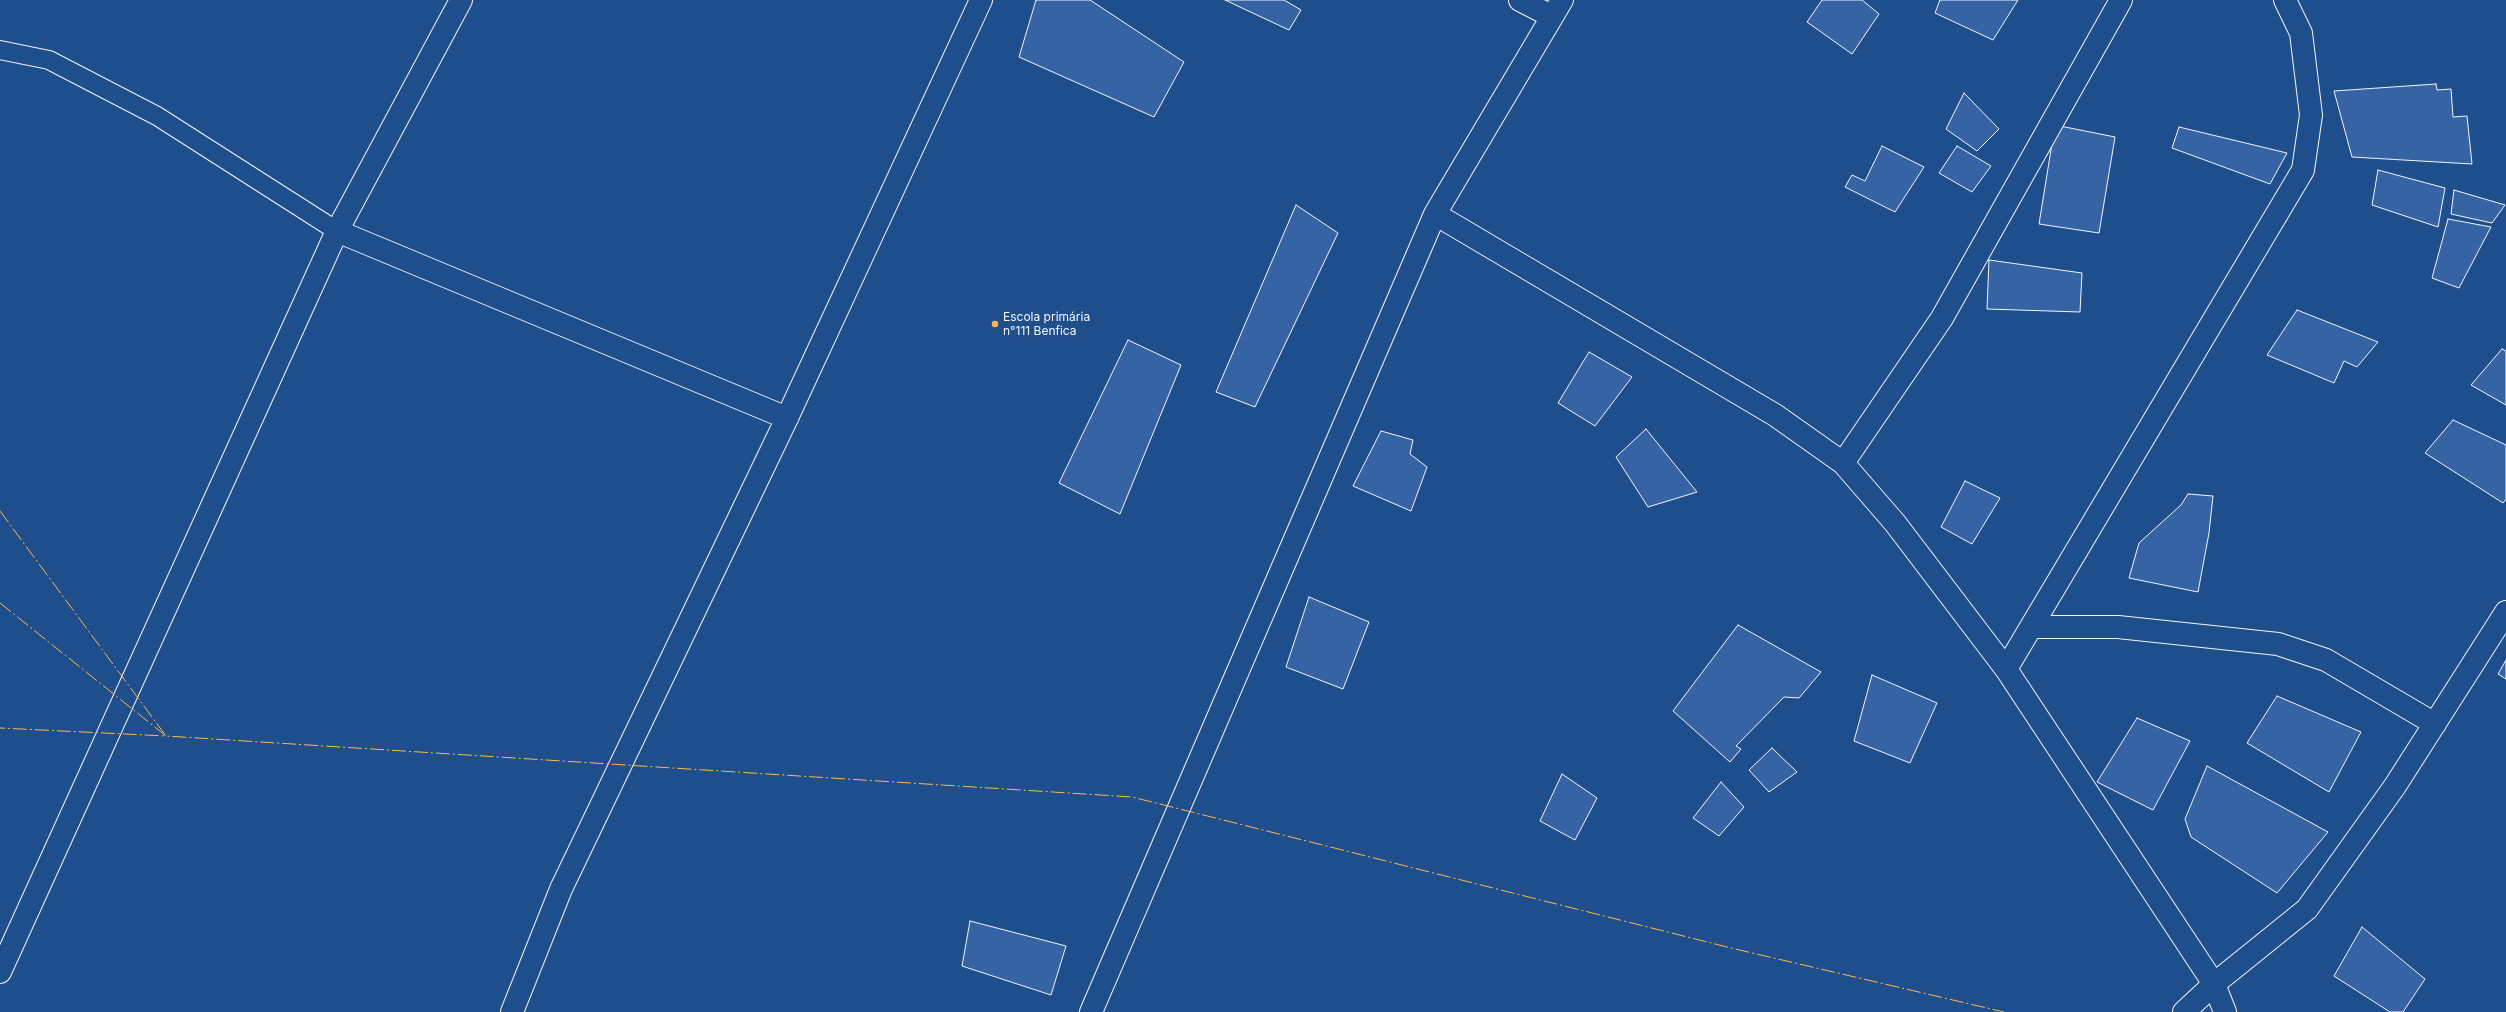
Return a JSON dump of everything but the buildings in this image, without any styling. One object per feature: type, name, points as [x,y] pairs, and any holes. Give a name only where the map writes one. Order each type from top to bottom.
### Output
[{"type":"street","points":[[0,972],[337,231],[461,0]]},
{"type":"street","points":[[512,1012],[568,875],[787,418],[981,0]]},
{"type":"street","points":[[1091,1012],[1435,214],[1556,8],[1520,0]]},
{"type":"street","points":[[1843,463],[1942,318],[2122,0]]},
{"type":"street","points":[[2006,669],[2303,170],[2310,108],[2301,32],[2285,0]]},
{"type":"street","points":[[1435,214],[1776,415],[1843,463],[1895,522],[2006,669],[2214,984],[2225,1012]]},
{"type":"street","points":[[337,231],[787,418]]},
{"type":"street","points":[[2184,1012],[2214,984],[2307,909],[2395,786],[2506,612]]},
{"type":"street","points":[[2032,627],[2118,627],[2278,644],[2326,660],[2435,724]]},
{"type":"lane","points":[[0,50],[49,60],[157,116],[337,231]]},
{"type":"power","points":[[0,511],[166,736],[1132,797],[1731,948],[2004,1012]]},
{"type":"power","points":[[0,603],[166,736],[0,728]]},
{"type":"place","name":"Escola primária n°111 Benfica","points":[[995,324]]}]
